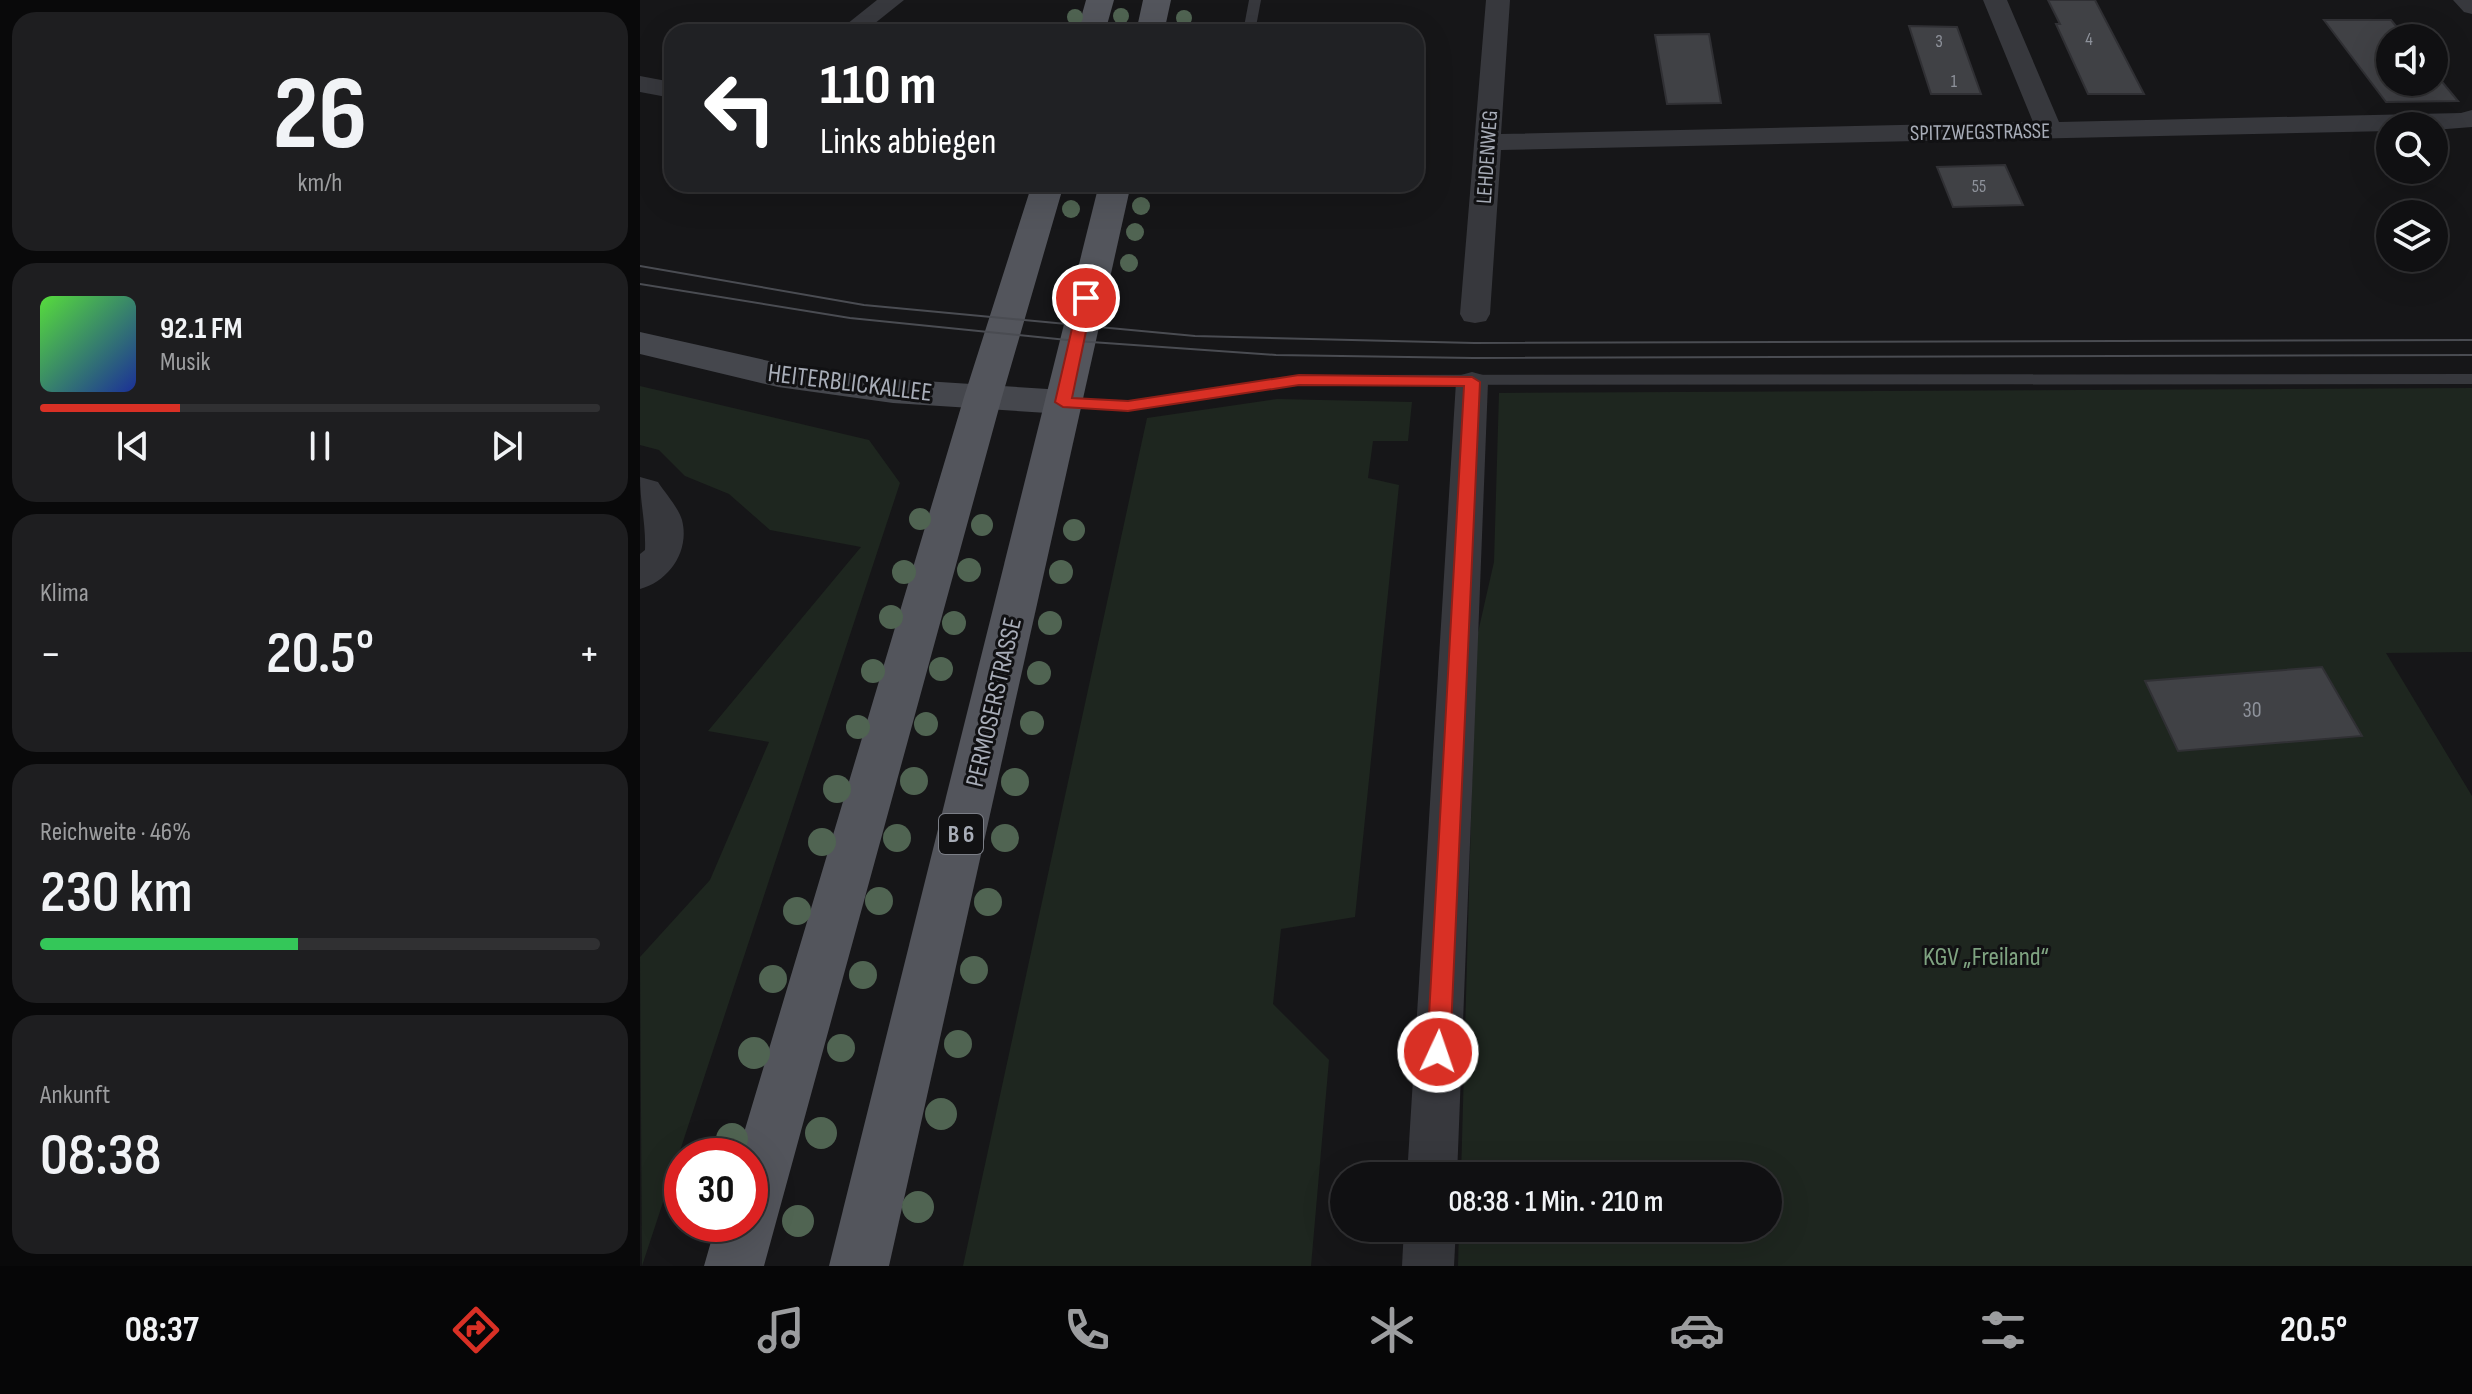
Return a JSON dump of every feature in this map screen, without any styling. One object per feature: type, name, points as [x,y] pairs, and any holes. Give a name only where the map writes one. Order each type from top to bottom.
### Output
[{"type":"main road","points":[[1093,24],[1100,0]]},
{"type":"main road","points":[[1152,24],[1157,0]]},
{"type":"main road","points":[[768,1149],[983,397],[1046,192]]},
{"type":"main road","name":"PERMOSERSTRASSE","points":[[859,1266],[1113,192]]},
{"type":"main road","name":"HEITERBLICKALLEE","points":[[640,343],[778,375],[893,391],[1063,402]]},
{"type":"main road","points":[[734,1266],[741,1242]]},
{"type":"street","points":[[860,24],[892,0]]},
{"type":"street","name":"LEHDENWEG","points":[[1475,314],[1498,0]]},
{"type":"street","points":[[1995,0],[2049,130]]},
{"type":"street","points":[[2465,0],[2472,7]]},
{"type":"street","points":[[640,84],[664,88]]},
{"type":"street","name":"SPITZWEGSTRASSE","points":[[1486,142],[2466,121],[2472,118]]},
{"type":"street","points":[[1433,1162],[1472,382]]},
{"type":"street","points":[[640,489],[646,490],[664,520],[663,554],[640,576]]},
{"type":"street","points":[[1428,1266],[1429,1242]]},
{"type":"lane","points":[[1250,24],[1255,0]]},
{"type":"lane","points":[[1063,402],[1128,406],[1299,380],[2472,379]]},
{"type":"green space","points":[[640,386],[869,440],[900,483],[684,1138],[664,1138],[664,1199],[642,1266],[640,957],[710,880],[769,742],[708,731],[861,547],[770,530],[729,494],[685,476],[659,450],[640,445]]},
{"type":"green space","name":"KGV „Freiland“","points":[[2472,388],[2472,652],[2386,653],[2472,796],[2472,1266],[1458,1266],[1459,1242],[1782,1242],[1782,1162],[1461,1162],[1476,641],[1494,562],[1499,393]]},
{"type":"green space","points":[[1277,399],[1412,402],[1408,441],[1373,441],[1368,478],[1399,485],[1355,917],[1281,929],[1273,1004],[1329,1060],[1311,1266],[963,1266],[1147,418]]},
{"type":"building","points":[[2048,0],[2095,0],[2144,94],[2088,94]]},
{"type":"building","points":[[2324,20],[2391,20],[2394,24],[2376,24],[2376,89]]},
{"type":"building","points":[[1909,26],[1957,27],[1981,94],[1931,94]]},
{"type":"building","points":[[1709,34],[1721,103],[1667,104],[1655,35]]},
{"type":"building","points":[[2448,89],[2458,101],[2386,102],[2381,96],[2448,96]]},
{"type":"building","points":[[2005,165],[2023,205],[1953,207],[1937,167]]},
{"type":"building","points":[[2322,667],[2362,736],[2178,751],[2145,681]]},
{"type":"tram line","points":[[640,266],[864,305],[1195,336],[1474,343],[2472,340]]},
{"type":"tram line","points":[[640,284],[850,318],[1077,341],[1276,355],[1473,358],[2472,355]]},
{"type":"route","points":[[1086,298],[1063,402],[1128,406],[1299,380],[1472,382],[1438,1052]]}]
